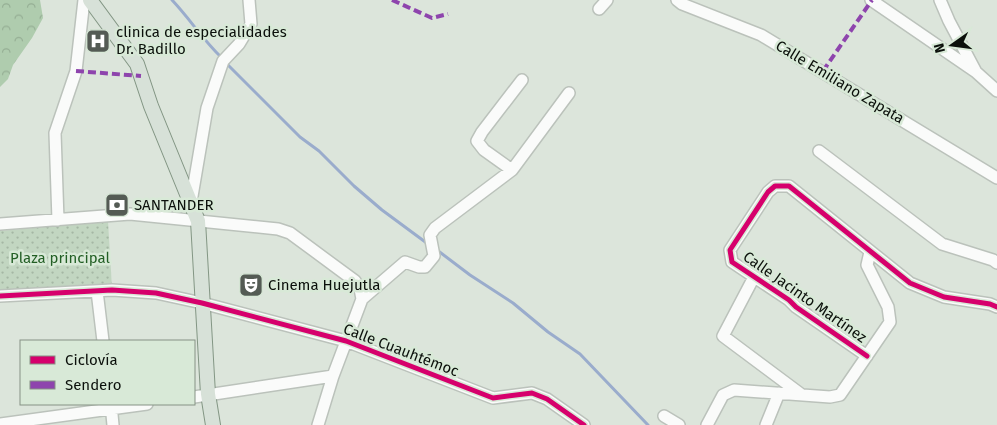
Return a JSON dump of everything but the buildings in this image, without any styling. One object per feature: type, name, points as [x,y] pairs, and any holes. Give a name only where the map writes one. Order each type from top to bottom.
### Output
[{"type":"main road","points":[[90,0],[138,64],[151,106],[198,221],[208,394],[215,424]]},
{"type":"street","points":[[58,220],[55,133],[76,71],[84,0]]},
{"type":"street","points":[[191,202],[207,108],[223,61],[239,44],[251,24],[249,0]]},
{"type":"street","name":"Calle Emiliano Zapata","points":[[677,0],[682,4],[761,35],[997,178]]},
{"type":"street","points":[[872,0],[976,72],[997,91]]},
{"type":"street","points":[[940,0],[949,22],[976,72]]},
{"type":"street","points":[[512,170],[484,150],[477,141],[522,80]]},
{"type":"street","points":[[318,425],[361,294],[405,262],[418,267],[425,266],[434,256],[430,235],[435,228],[512,170],[569,93]]},
{"type":"street","points":[[819,151],[942,244],[993,260],[997,263]]},
{"type":"street","name":"Calle Jacinto Martínez","points":[[868,356],[732,262],[730,250],[768,192],[775,186],[789,186],[870,252]]},
{"type":"street","points":[[0,224],[130,214],[278,229],[290,233],[354,281],[361,294]]},
{"type":"street","points":[[708,425],[723,396],[734,390],[830,397],[840,396],[890,322],[888,307],[867,265],[870,252],[910,282],[944,296],[990,304],[997,307]]},
{"type":"street","points":[[754,276],[724,336],[802,395]]},
{"type":"street","name":"Calle Cuauhtémoc","points":[[0,296],[112,290],[156,293],[202,303],[346,341],[493,398],[532,393],[547,399],[584,425]]},
{"type":"street","points":[[97,291],[103,340]]},
{"type":"street","points":[[195,397],[334,376]]},
{"type":"street","points":[[766,425],[779,393]]},
{"type":"street","points":[[0,424],[111,406],[129,405]]},
{"type":"street","points":[[111,406],[113,425]]},
{"type":"street","points":[[664,416],[679,425]]},
{"type":"green space","points":[[0,0],[40,0],[43,18],[13,65],[8,79],[0,87]]},
{"type":"green space","name":"Plaza principal","points":[[108,221],[112,288],[0,293],[0,231]]},
{"type":"waterway","points":[[172,0],[222,58]]},
{"type":"waterway","points":[[226,63],[300,137],[319,151],[354,186],[382,210],[428,244]]},
{"type":"waterway","points":[[437,250],[470,275],[513,303],[548,332],[580,354],[648,425]]},
{"type":"marked path","points":[[392,0],[432,18],[448,14]]},
{"type":"marked path","points":[[823,71],[872,0]]},
{"type":"marked path","points":[[76,71],[141,76]]},
{"type":"cycle path","points":[[867,356],[732,262],[730,250],[768,192],[775,186],[789,186],[910,283],[944,297],[990,304],[997,307]]},
{"type":"cycle path","points":[[0,296],[112,290],[156,293],[202,303],[346,341],[493,398],[532,393],[547,399],[584,425]]},
{"type":"place","name":"clinica de especialidades Dr. Badillo","points":[[98,41]]},
{"type":"place","name":"SANTANDER","points":[[117,205]]},
{"type":"place","name":"Cinema Huejutla","points":[[251,285]]}]
